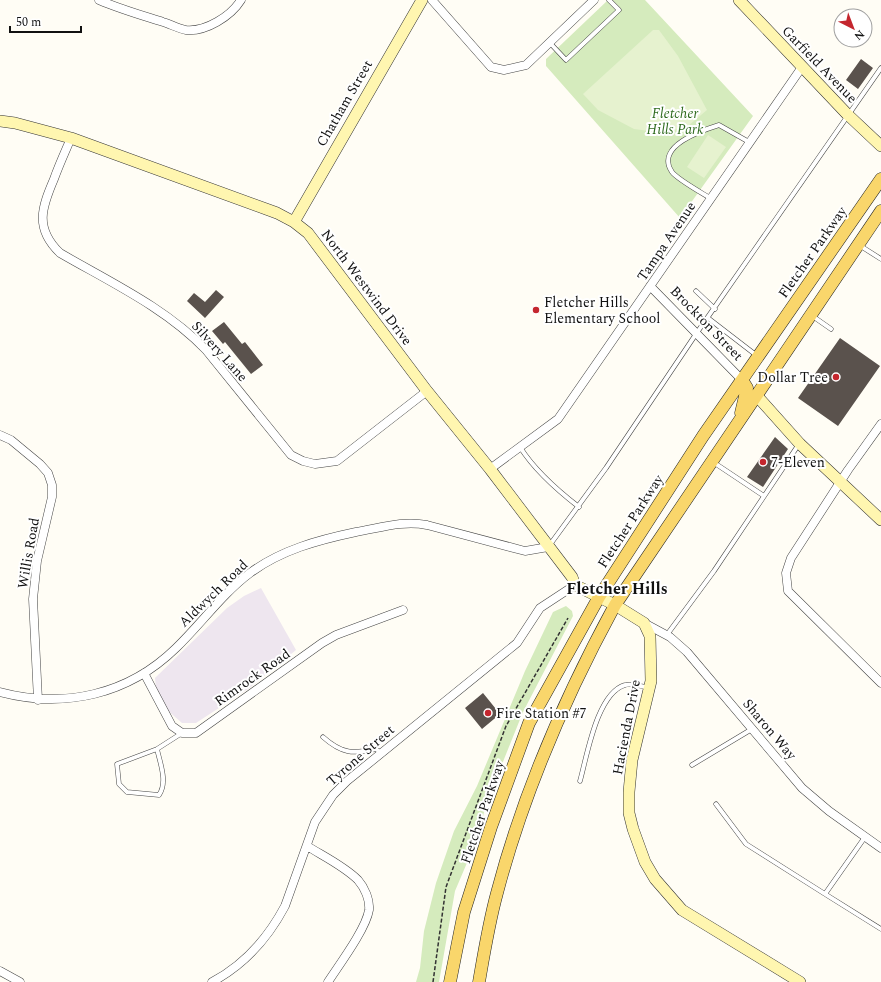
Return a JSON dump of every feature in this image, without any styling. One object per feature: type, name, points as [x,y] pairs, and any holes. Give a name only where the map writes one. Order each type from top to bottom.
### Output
[{"type":"main road","name":"Fletcher Parkway","points":[[450,982],[464,912],[491,827],[529,723],[599,597],[703,436],[881,179]]},
{"type":"main road","points":[[478,982],[496,894],[522,810],[582,667],[616,605],[881,211]]},
{"type":"main road","points":[[757,396],[752,380],[758,357]]},
{"type":"main road","points":[[738,424],[745,401],[747,388],[742,380]]},
{"type":"street","points":[[99,0],[126,11],[186,30],[200,28],[214,23],[228,14],[241,0]]},
{"type":"street","name":"Chatham Street","points":[[294,222],[422,0]]},
{"type":"street","points":[[432,0],[491,67],[504,70],[518,68],[526,64],[541,52],[594,0]]},
{"type":"street","name":"Garfield Avenue","points":[[739,0],[847,114],[881,146]]},
{"type":"street","name":"Tampa Avenue","points":[[490,469],[558,419],[802,67]]},
{"type":"street","name":"North Westwind Drive","points":[[0,121],[15,123],[71,138],[277,213],[294,222],[308,233],[427,391],[490,469],[572,577],[575,585]]},
{"type":"street","name":"Silvery Lane","points":[[71,138],[43,204],[42,220],[50,242],[60,253],[166,315],[191,335],[206,350],[292,455],[303,462],[315,464],[337,461],[427,391]]},
{"type":"street","name":"Brockton Street","points":[[650,286],[742,380]]},
{"type":"street","points":[[757,396],[800,444],[881,520]]},
{"type":"street","points":[[881,424],[841,481],[791,558],[786,573],[788,591],[881,683]]},
{"type":"street","name":"Willis Road","points":[[0,435],[11,440],[40,464],[48,473],[52,485],[52,497],[38,560],[33,599],[38,700]]},
{"type":"street","name":"Aldwych Road","points":[[0,692],[19,698],[62,700],[92,695],[120,686],[144,673],[177,647],[249,573],[287,551],[329,538],[397,524],[413,523],[427,525],[525,551],[548,547]]},
{"type":"street","points":[[575,585],[616,605],[644,623]]},
{"type":"street","name":"Tyrone Street","points":[[212,982],[240,963],[270,931],[285,906],[315,822],[333,795],[347,781],[516,643],[540,608],[575,585]]},
{"type":"street","name":"Rimrock Road","points":[[182,733],[196,733],[322,643],[336,635],[403,610]]},
{"type":"street","name":"Sharon Way","points":[[644,623],[666,636],[687,652],[802,788],[829,811],[881,848]]},
{"type":"street","name":"Hacienda Drive","points":[[644,623],[650,636],[651,681],[632,760],[629,813],[645,862],[655,879],[682,910],[800,982]]},
{"type":"street","points":[[144,673],[172,726],[182,733]]},
{"type":"street","points":[[307,846],[352,875],[359,881],[368,896],[369,910],[363,925],[328,982]]},
{"type":"street","points":[[0,971],[20,982]]},
{"type":"lane","points":[[550,43],[566,60],[618,10],[609,0]]},
{"type":"lane","points":[[548,547],[579,507],[847,114],[881,68]]},
{"type":"lane","points":[[710,198],[672,172],[669,160],[671,153],[683,140],[719,125],[749,142]]},
{"type":"lane","points":[[858,245],[881,258]]},
{"type":"lane","points":[[696,291],[715,308]]},
{"type":"lane","points":[[811,315],[831,329]]},
{"type":"lane","points":[[708,318],[758,357]]},
{"type":"lane","points":[[666,636],[714,571],[800,444]]},
{"type":"lane","points":[[520,447],[525,456],[556,489],[579,507]]},
{"type":"lane","points":[[712,462],[764,496]]},
{"type":"lane","points":[[580,781],[600,714],[608,697],[617,688],[626,684],[650,688]]},
{"type":"lane","points":[[692,764],[753,729]]},
{"type":"lane","points":[[157,749],[162,771],[162,790],[159,794],[127,792],[119,784],[116,764],[157,749],[182,733]]},
{"type":"lane","points":[[323,737],[334,747],[347,752],[357,753],[376,749],[381,753]]},
{"type":"lane","points":[[716,804],[746,844],[881,929]]},
{"type":"lane","points":[[826,894],[865,837]]},
{"type":"path","points":[[433,982],[446,887],[506,726],[568,618]]},
{"type":"shaded area","points":[[261,588],[296,650],[248,689],[196,723],[182,723],[166,709],[156,688],[155,678],[227,608],[244,596]]},
{"type":"green space","name":"Fletcher Hills Park","points":[[608,0],[645,0],[753,116],[680,218],[546,66],[546,59]]},
{"type":"green space","points":[[653,30],[659,30],[678,56],[707,110],[688,126],[664,133],[634,129],[598,110],[583,94]]},
{"type":"green space","points":[[708,135],[726,147],[704,178],[687,167]]},
{"type":"green space","points":[[566,606],[572,611],[573,616],[523,712],[486,804],[478,837],[455,891],[439,982],[416,982],[420,968],[424,931],[436,883],[454,831],[477,786],[525,671],[553,612]]},
{"type":"building","points":[[861,59],[873,68],[858,89],[846,80]]},
{"type":"building","points":[[216,290],[224,297],[205,318],[187,301],[194,293],[205,302]]},
{"type":"building","points":[[224,322],[242,344],[245,342],[263,365],[251,374],[225,342],[223,344],[212,331]]},
{"type":"building","points":[[840,338],[880,366],[838,426],[798,398]]},
{"type":"building","points":[[775,437],[788,449],[763,487],[747,477]]},
{"type":"building","name":"Fire Station #7","points":[[483,693],[500,714],[482,729],[465,708]]},
{"type":"place","name":"Fletcher Hills Elementary School","points":[[536,310]]},
{"type":"place","name":"Dollar Tree","points":[[836,377]]},
{"type":"place","name":"7-Eleven","points":[[763,462]]},
{"type":"place","name":"Fire Station #7","points":[[488,713]]},
{"type":"district","name":"Fletcher Hills","points":[[617,588]]}]
